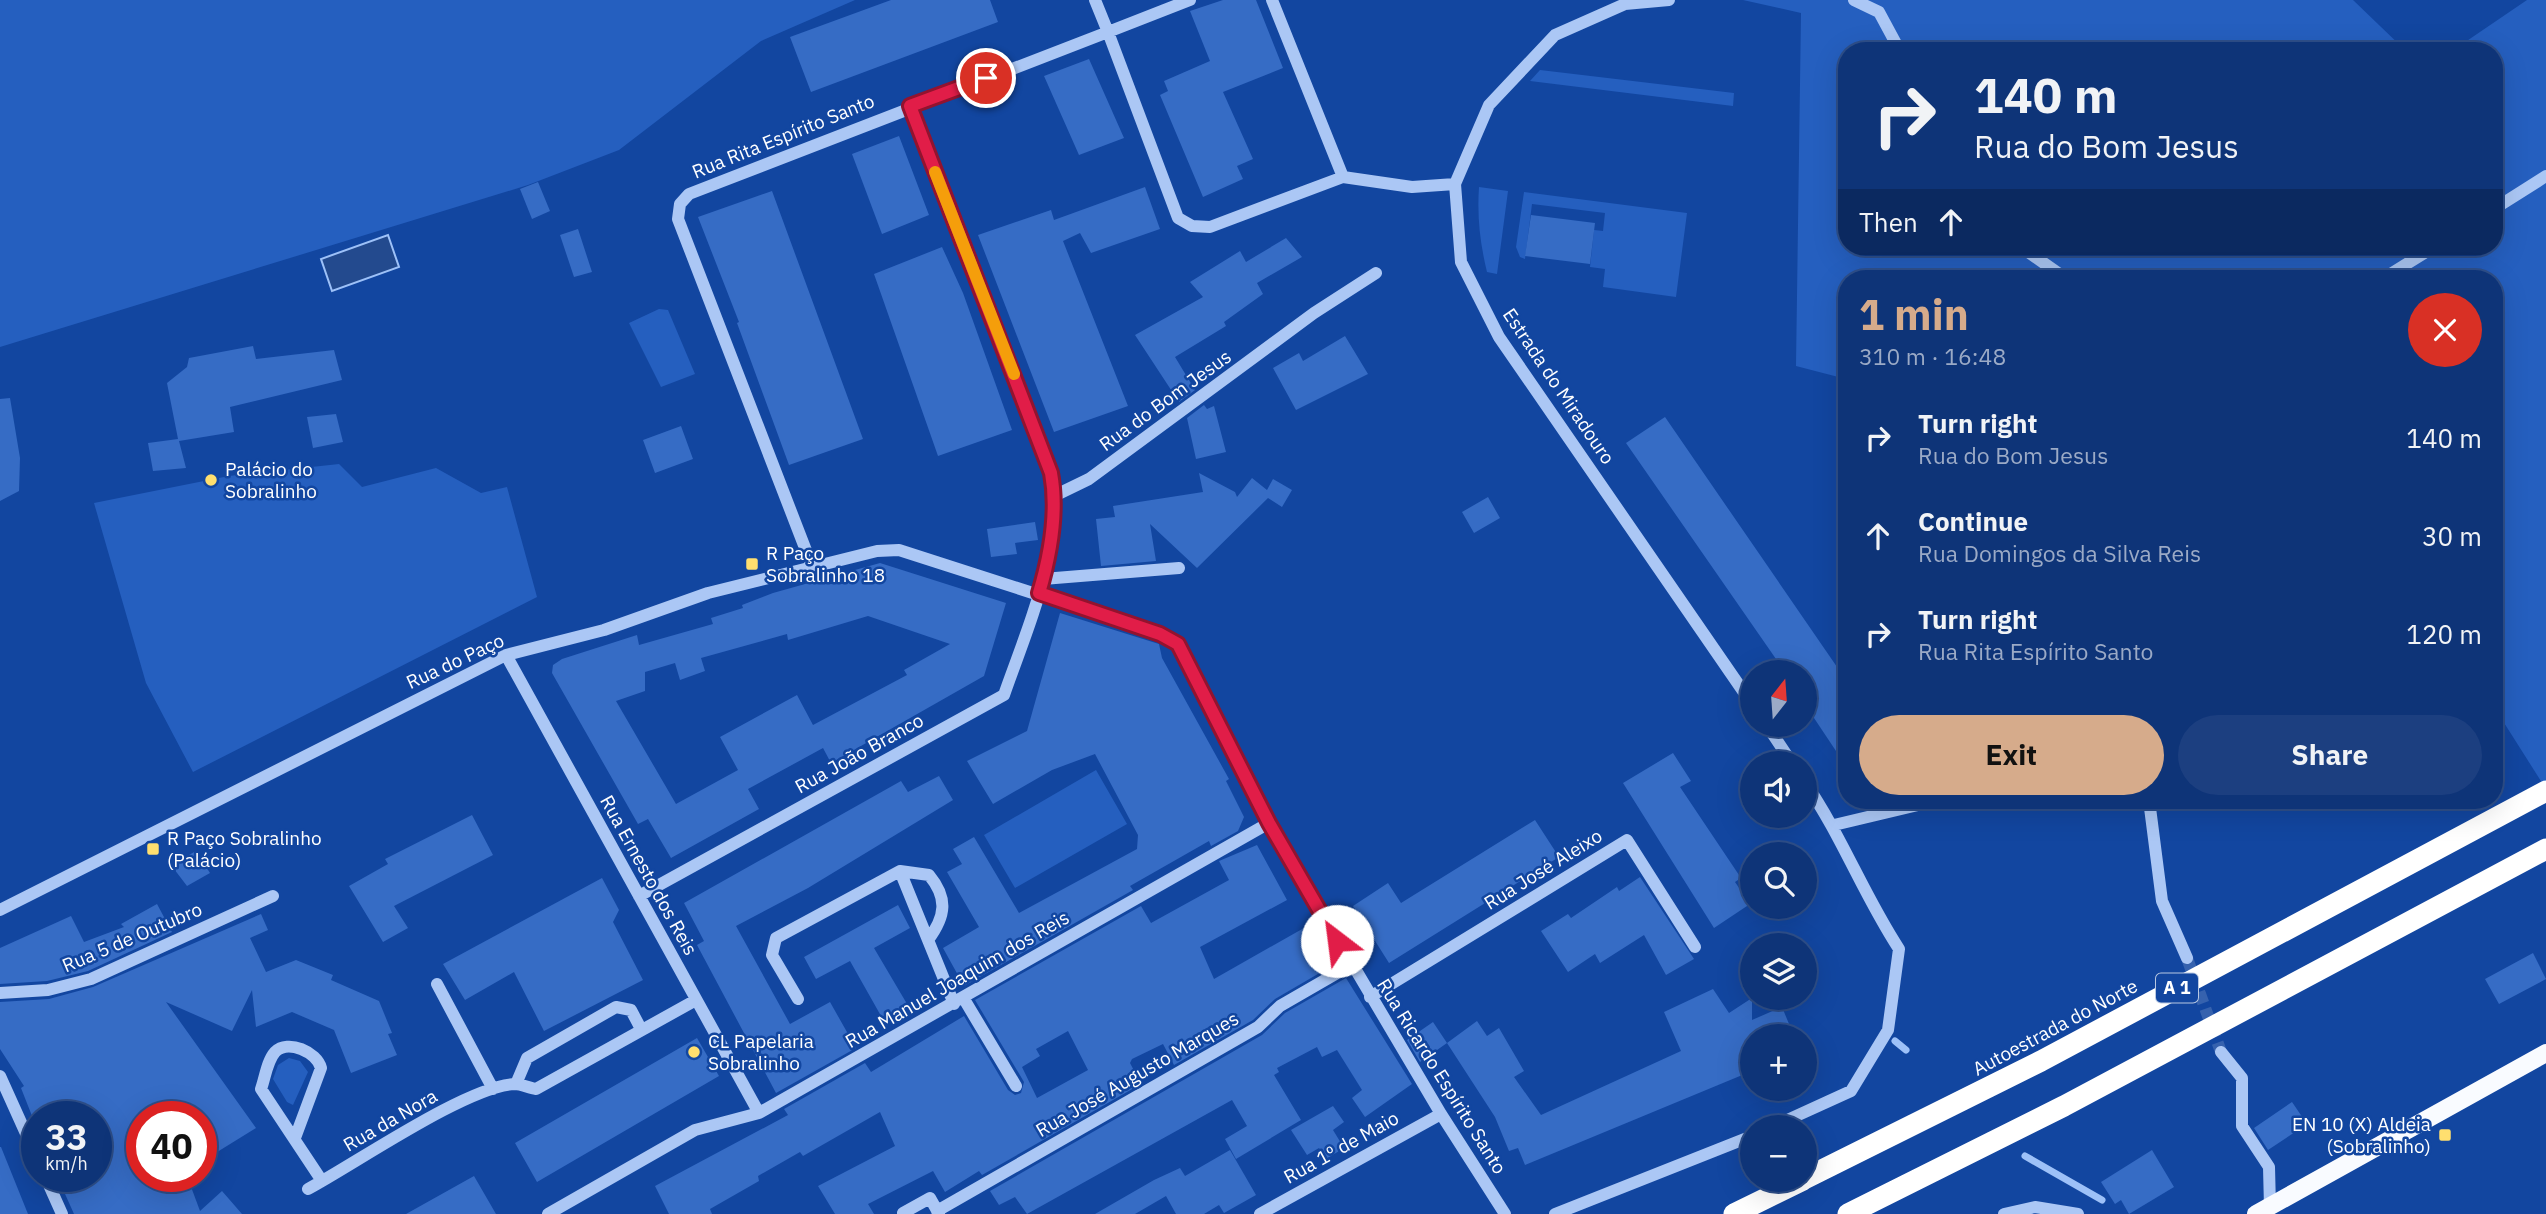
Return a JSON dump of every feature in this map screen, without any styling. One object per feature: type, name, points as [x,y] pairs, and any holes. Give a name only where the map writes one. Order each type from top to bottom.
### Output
[{"type":"highway","name":"Autoestrada do Norte","points":[[1817,1173],[2041,1061],[2546,791]]},
{"type":"highway","name":"A 1","points":[[1848,1214],[2064,1107],[2546,849]]},
{"type":"highway","name":"Autoestrada do Norte","points":[[1734,1214],[1778,1192]]},
{"type":"main road","points":[[2263,1210],[2546,1053]]},
{"type":"street","points":[[1095,0],[1178,218],[1184,223],[1210,227],[1343,177],[1412,187],[1455,184]]},
{"type":"street","name":"Rua Rita Espírito Santo","points":[[811,566],[678,219],[680,204],[689,194],[910,106],[1190,0]]},
{"type":"street","points":[[1272,0],[1343,177]]},
{"type":"street","name":"Estrada do Miradouro","points":[[1669,0],[1625,4],[1555,34],[1489,105],[1455,184],[1461,262],[1499,337],[1740,687]]},
{"type":"street","points":[[1854,0],[1879,12],[1895,42]]},
{"type":"street","points":[[910,106],[1047,461],[1054,496],[1039,593]]},
{"type":"street","points":[[2503,203],[2546,176]]},
{"type":"street","points":[[2034,256],[2054,270]]},
{"type":"street","points":[[2397,270],[2419,256]]},
{"type":"street","name":"Rua do Bom Jesus","points":[[1054,496],[1089,479],[1314,313],[1376,273]]},
{"type":"street","name":"Rua do Paço","points":[[0,910],[506,655],[604,630],[708,593],[877,551],[899,550],[1039,593]]},
{"type":"street","points":[[1043,579],[1179,568]]},
{"type":"street","name":"Rua Ricardo Espírito Santo","points":[[1039,593],[1160,634],[1178,644],[1269,823],[1370,997],[1505,1214]]},
{"type":"street","name":"Rua João Branco","points":[[639,896],[1004,695],[1039,593]]},
{"type":"street","name":"Rua Ernesto dos Reis","points":[[506,655],[759,1113]]},
{"type":"street","points":[[1798,1115],[1851,1091],[1888,1030],[1899,949],[1872,908],[1834,825],[1817,800]]},
{"type":"street","points":[[1834,825],[1901,809]]},
{"type":"street","points":[[2150,809],[2162,901],[2187,958]]},
{"type":"street","name":"Rua Manuel Joaquim dos Reis","points":[[548,1214],[695,1130],[759,1113],[1269,823]]},
{"type":"street","name":"Rua José Aleixo","points":[[1370,997],[1627,839],[1695,947]]},
{"type":"street","points":[[798,999],[772,955],[776,938],[900,871],[929,875],[943,898],[940,924],[928,940]]},
{"type":"street","points":[[900,871],[928,940],[959,1001],[1016,1086]]},
{"type":"street","name":"Rua 5 de Outubro","points":[[0,993],[48,990],[91,979],[273,896]]},
{"type":"street","name":"Rua José Augusto Marques","points":[[938,1212],[1258,1027],[1280,1006],[1351,965]]},
{"type":"street","points":[[437,984],[493,1089]]},
{"type":"street","name":"Rua da Nora","points":[[307,1189],[444,1111],[493,1089],[516,1084],[536,1090],[696,1000]]},
{"type":"street","points":[[516,1084],[527,1058],[616,1007],[628,1008],[641,1029]]},
{"type":"street","points":[[295,1138],[321,1068],[312,1055],[288,1046],[275,1052],[261,1089],[322,1181]]},
{"type":"street","points":[[2221,1052],[2242,1078],[2242,1126],[2269,1167],[2263,1210]]},
{"type":"street","points":[[0,1076],[21,1123]]},
{"type":"street","name":"Rua 1º de Maio","points":[[1260,1214],[1441,1114]]},
{"type":"street","points":[[1555,1214],[1740,1141]]},
{"type":"street","points":[[52,1192],[62,1214]]},
{"type":"street","points":[[903,1213],[930,1198],[938,1212]]},
{"type":"street","points":[[2004,1214],[2041,1210],[2078,1214]]},
{"type":"shaded area","points":[[0,0],[855,0],[761,41],[619,150],[528,185],[0,347]]},
{"type":"shaded area","points":[[1743,0],[2353,0],[2397,42],[1838,42],[1838,256],[2503,256],[2503,42],[2465,42],[2527,0],[2546,0],[2546,789],[2503,721],[2503,270],[1838,270],[1838,377],[1796,366],[1801,13]]},
{"type":"shaded area","points":[[1540,70],[1734,93],[1733,106],[1530,81]]},
{"type":"shaded area","points":[[1479,187],[1508,191],[1497,274],[1487,272],[1479,219]]},
{"type":"shaded area","points":[[1524,192],[1687,213],[1676,297],[1603,287],[1605,269],[1590,267],[1594,230],[1603,231],[1605,213],[1532,204],[1525,259],[1520,257],[1516,247]]},
{"type":"shaded area","points":[[388,235],[399,267],[332,291],[321,259]]},
{"type":"shaded area","points":[[659,309],[668,310],[695,374],[661,387],[629,323]]},
{"type":"shaded area","points":[[339,464],[362,487],[436,468],[481,493],[507,487],[537,597],[193,772],[146,683],[94,503],[229,476]]},
{"type":"shaded area","points":[[1096,770],[1127,824],[1015,888],[984,835]]},
{"type":"shaded area","points":[[289,1058],[300,1061],[308,1072],[293,1105],[287,1102],[273,1079],[278,1065]]},
{"type":"building","points":[[891,0],[990,0],[998,22],[811,92],[790,37]]},
{"type":"building","points":[[1223,0],[1256,0],[1283,68],[1223,92],[1253,159],[1237,166],[1243,179],[1203,197],[1160,95],[1168,91],[1164,81],[1210,61],[1190,11]]},
{"type":"building","points":[[1089,59],[1124,138],[1079,155],[1044,76]]},
{"type":"building","points":[[899,136],[929,215],[882,234],[852,154]]},
{"type":"building","points":[[538,182],[550,211],[532,219],[520,189]]},
{"type":"building","points":[[1145,187],[1160,229],[1091,253],[1080,233],[1063,241],[1128,406],[1054,432],[978,235],[1051,210],[1054,220]]},
{"type":"building","points":[[772,191],[863,439],[789,465],[737,323],[739,322],[698,217]]},
{"type":"building","points":[[1531,215],[1595,223],[1590,264],[1525,256]]},
{"type":"building","points":[[578,229],[592,272],[574,277],[560,235]]},
{"type":"building","points":[[1286,238],[1302,257],[1257,283],[1263,294],[1224,322],[1226,326],[1175,357],[1195,390],[1179,402],[1135,335],[1203,297],[1190,282],[1240,251],[1246,262]]},
{"type":"building","points":[[942,247],[963,293],[1012,430],[938,456],[874,274]]},
{"type":"building","points":[[1345,336],[1368,374],[1296,410],[1273,368],[1299,353],[1303,361]]},
{"type":"building","name":"Palácio do Sobralinho","points":[[253,346],[256,359],[334,350],[342,380],[230,407],[234,432],[179,441],[186,468],[153,471],[148,443],[178,439],[167,383],[187,367],[189,358]]},
{"type":"building","points":[[10,398],[20,458],[19,491],[0,501],[0,399]]},
{"type":"building","points":[[1204,405],[1207,409],[1214,406],[1226,452],[1196,459],[1187,418]]},
{"type":"building","points":[[336,414],[343,442],[313,448],[307,417]]},
{"type":"building","points":[[1665,417],[1838,668],[1838,754],[1817,722],[1817,660],[1777,660],[1626,443]]},
{"type":"building","points":[[681,426],[693,459],[655,473],[643,440]]},
{"type":"building","points":[[1199,473],[1235,492],[1237,497],[1252,478],[1267,490],[1273,479],[1292,490],[1282,507],[1268,498],[1197,568],[1150,524],[1156,561],[1101,566],[1096,519],[1115,517],[1113,506],[1203,492]]},
{"type":"building","points":[[1488,497],[1500,518],[1474,533],[1462,512]]},
{"type":"building","points":[[1035,522],[1038,540],[1015,543],[1017,554],[991,557],[987,529]]},
{"type":"building","points":[[880,563],[1006,603],[984,676],[831,763],[823,748],[748,789],[759,809],[671,858],[648,819],[638,824],[552,673],[553,665],[562,659],[637,635],[639,645],[713,624],[711,618],[743,608],[742,605],[773,593]],"holes":[[[868,616],[950,644],[904,670],[907,675],[813,725],[797,695],[720,737],[738,770],[676,804],[616,701],[645,691],[645,672],[675,663],[680,680],[705,671],[701,658],[787,634],[788,640]]]},
{"type":"building","points":[[1060,613],[1159,644],[1162,658],[1229,779],[1226,781],[1244,817],[1238,831],[1211,846],[1209,841],[1130,886],[1133,890],[964,986],[943,948],[979,927],[947,872],[962,864],[953,849],[974,837],[1019,913],[1137,849],[1138,835],[1095,754],[1052,770],[993,804],[967,761],[1027,731]]},
{"type":"building","points":[[1673,753],[1691,781],[1680,787],[1740,877],[1735,882],[1740,889],[1740,911],[1714,928],[1623,783]]},
{"type":"building","points":[[939,776],[953,800],[808,888],[736,926],[790,1024],[830,1002],[856,1048],[776,1093],[697,945],[704,941],[684,903],[901,781],[908,792]]},
{"type":"building","points":[[472,815],[493,855],[394,906],[408,928],[383,942],[349,886],[388,864],[385,859]]},
{"type":"building","points":[[1535,820],[1559,857],[1389,963],[1353,906],[1388,883],[1401,903]]},
{"type":"building","points":[[1257,845],[1287,900],[1200,947],[1214,979],[1311,924],[1335,964],[1275,999],[1253,1020],[1174,1065],[1163,1044],[1132,1059],[1130,1063],[1141,1084],[982,1175],[979,1171],[945,1192],[933,1171],[868,1204],[874,1214],[835,1214],[818,1186],[895,1146],[880,1112],[803,1156],[800,1152],[758,1176],[759,1181],[710,1209],[712,1214],[669,1214],[655,1186],[788,1115],[784,1109],[865,1063],[871,1072],[964,1016],[1008,1090],[1015,1095],[1021,1093],[1024,1082],[975,1000],[1141,906],[1151,923],[1229,880],[1219,861]],"holes":[[[1068,1031],[1088,1070],[1037,1098],[1022,1067],[1040,1056],[1036,1049]]]},
{"type":"building","points":[[196,851],[210,873],[187,886],[171,865]]},
{"type":"building","points":[[1640,877],[1694,959],[1666,975],[1644,935],[1600,963],[1595,954],[1568,972],[1541,931],[1568,914],[1571,918],[1617,887],[1619,891]]},
{"type":"building","points":[[602,878],[619,910],[613,922],[643,980],[544,1031],[514,972],[465,1000],[443,964]]},
{"type":"building","points":[[157,904],[172,932],[88,971],[47,981],[0,984],[0,948],[71,916],[84,942],[124,927],[121,924]]},
{"type":"building","points":[[898,905],[910,928],[874,948],[910,1009],[885,1023],[850,961],[816,979],[804,957]]},
{"type":"building","points":[[261,914],[268,930],[250,938],[266,972],[296,960],[333,975],[331,980],[379,1001],[392,1033],[388,1034],[397,1055],[351,1073],[334,1030],[292,1012],[256,1027],[252,990],[232,1031],[166,1002],[256,1128],[217,1152],[217,1101],[126,1101],[126,1192],[193,1192],[200,1211],[222,1191],[242,1214],[74,1214],[64,1192],[112,1192],[112,1101],[26,1101],[21,1088],[24,1086],[0,1049],[0,1002],[49,999],[93,987]]},
{"type":"building","points":[[2533,953],[2546,979],[2499,1004],[2485,979]]},
{"type":"building","points":[[1346,978],[1412,1084],[1365,1117],[1352,1098],[1362,1090],[1337,1050],[1322,1057],[1317,1047],[1277,1068],[1279,1072],[1274,1075],[1301,1120],[1236,1159],[1225,1139],[1247,1126],[1232,1100],[1027,1214],[1015,1197],[999,1205],[990,1191],[1262,1035],[1285,1013]]},
{"type":"building","points":[[1713,989],[1729,1013],[1740,1006],[1740,1010],[1752,1010],[1752,1020],[1775,1010],[1783,1010],[1789,1024],[1740,1024],[1740,1076],[1525,1165],[1518,1148],[1509,1151],[1495,1117],[1447,1043],[1477,1021],[1487,1036],[1499,1028],[1524,1071],[1514,1077],[1541,1115],[1681,1051],[1664,1012]]},
{"type":"building","points":[[1433,1022],[1447,1043],[1420,1062],[1407,1040]]},
{"type":"building","points":[[697,1038],[719,1076],[537,1182],[515,1143]]},
{"type":"building","points":[[2292,1102],[2307,1124],[2268,1150],[2254,1128]]},
{"type":"building","points":[[1333,1106],[1344,1122],[1333,1130],[1344,1148],[1326,1159],[1319,1148],[1307,1155],[1291,1130]]},
{"type":"building","points":[[1,1147],[28,1214],[0,1214]]},
{"type":"building","points":[[1230,1150],[1256,1195],[1224,1213],[1219,1205],[1204,1214],[1176,1214],[1166,1196],[1135,1214],[1095,1214],[1154,1180],[1180,1168],[1185,1176]]},
{"type":"building","points":[[2152,1150],[2174,1187],[2129,1214],[2121,1200],[2115,1204],[2101,1182]]},
{"type":"building","points":[[474,1176],[496,1214],[406,1214]]},
{"type":"waterway","points":[[1895,1041],[1906,1050]]},
{"type":"waterway","points":[[2025,1156],[2102,1200]]},
{"type":"tunnel","points":[[2187,958],[2221,1052]]},
{"type":"slow traffic","points":[[935,172],[1014,374]]},
{"type":"place","name":"Palácio do Sobralinho","points":[[211,480]]},
{"type":"place","name":"R Paço Sobralinho 18","points":[[752,564]]},
{"type":"place","name":"R Paço Sobralinho (Palácio)","points":[[153,849]]},
{"type":"place","name":"CL Papelaria Sobralinho","points":[[694,1052]]},
{"type":"place","name":"EN 10 (X) Aldeia (Sobralinho)","points":[[2445,1135]]},
{"type":"route","points":[[986,78],[910,106],[1051,473],[1054,496],[1047,564],[1039,593],[1160,634],[1178,644],[1269,823],[1337,941]]}]
